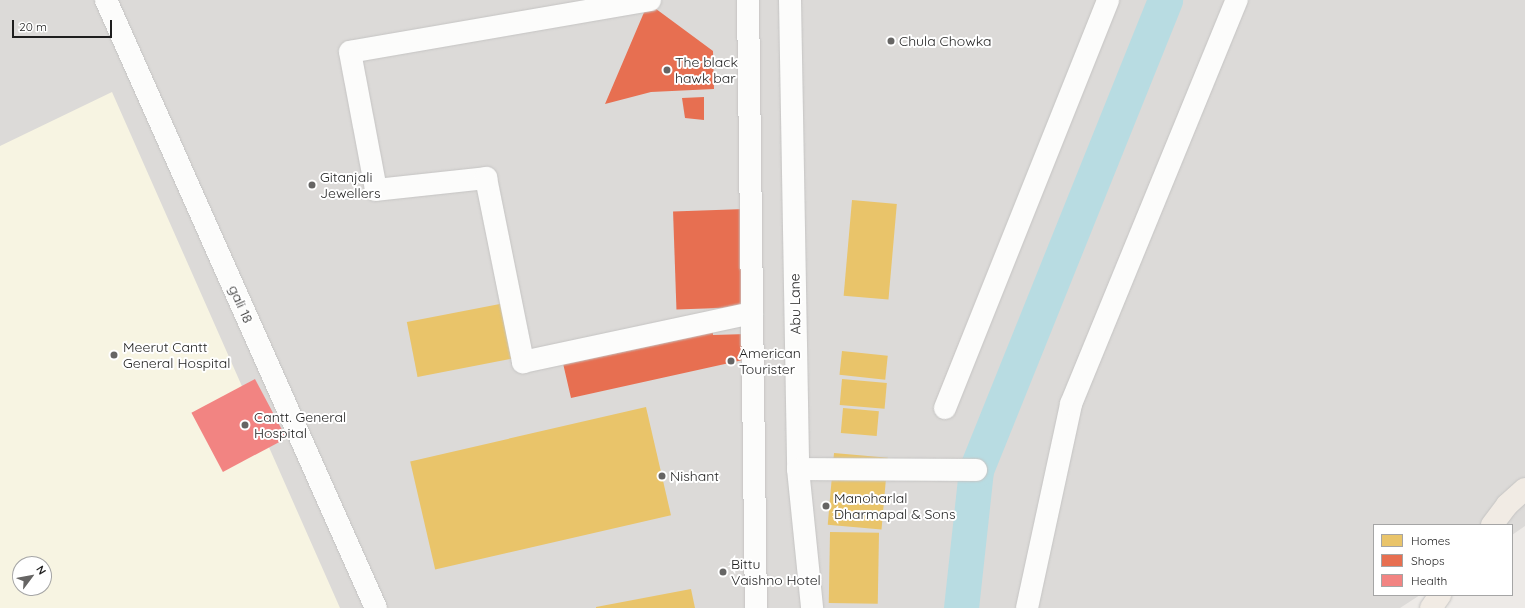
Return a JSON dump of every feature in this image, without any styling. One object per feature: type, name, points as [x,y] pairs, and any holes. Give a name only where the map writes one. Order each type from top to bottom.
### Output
[{"type":"main road","points":[[1493,524],[1507,505],[1525,489]]},
{"type":"main road","points":[[1431,608],[1439,596]]},
{"type":"street","name":"gali 18","points":[[106,0],[376,608]]},
{"type":"street","points":[[650,0],[350,52],[376,190],[486,178],[523,362],[752,313]]},
{"type":"street","points":[[748,0],[756,608]]},
{"type":"street","name":"Abu Lane","points":[[790,0],[798,469],[812,608]]},
{"type":"street","points":[[945,408],[1108,0]]},
{"type":"street","points":[[1027,608],[1071,404],[1237,0]]},
{"type":"street","points":[[798,469],[976,470]]},
{"type":"shaded area","points":[[0,0],[1525,0],[1525,526],[1513,534],[1513,524],[1373,524],[1373,596],[1418,596],[1400,608],[0,608]]},
{"type":"shaded area","name":"Meerut Cantt General Hospital","points":[[112,92],[340,608],[0,608],[0,146]]},
{"type":"building: Homes","points":[[852,200],[897,204],[888,300],[844,296]]},
{"type":"building: Homes","points":[[505,303],[516,358],[418,377],[407,322]]},
{"type":"building: Homes","points":[[842,351],[888,356],[885,380],[839,375]]},
{"type":"building: Homes","points":[[842,379],[887,383],[885,409],[840,405]]},
{"type":"building: Homes","points":[[646,407],[671,515],[435,570],[410,461]]},
{"type":"building: Homes","points":[[843,408],[879,411],[877,436],[841,433]]},
{"type":"building: Homes","points":[[834,453],[888,458],[882,529],[828,525]]},
{"type":"building: Homes","points":[[830,532],[879,533],[878,604],[829,603]]},
{"type":"building: Homes","points":[[691,589],[695,608],[596,608],[596,607]]},
{"type":"building: Shops","name":"The black hawk bar","points":[[648,3],[713,51],[714,89],[651,92],[605,104]]},
{"type":"building: Shops","points":[[704,97],[704,120],[685,118],[682,98]]},
{"type":"building: Shops","points":[[745,209],[748,307],[676,309],[673,212]]},
{"type":"building: Shops","points":[[713,324],[713,335],[747,334],[752,358],[571,398],[562,359]]},
{"type":"building: Health","points":[[255,379],[286,438],[223,472],[191,413]]},
{"type":"waterway","points":[[961,608],[976,470],[1165,0]]},
{"type":"place","name":"Chula Chowka","points":[[891,41]]},
{"type":"place","name":"The black hawk bar","points":[[667,70]]},
{"type":"place","name":"Gitanjali Jewellers","points":[[312,185]]},
{"type":"place","name":"Meerut Cantt General Hospital","points":[[114,355]]},
{"type":"place","name":"American Tourister","points":[[731,361]]},
{"type":"place","name":"Cantt. General Hospital","points":[[245,425]]},
{"type":"place","name":"Nishant","points":[[662,476]]},
{"type":"place","name":"Manoharlal Dharmapal & Sons","points":[[826,506]]},
{"type":"place","name":"Bittu Vaishno Hotel","points":[[723,572]]}]
